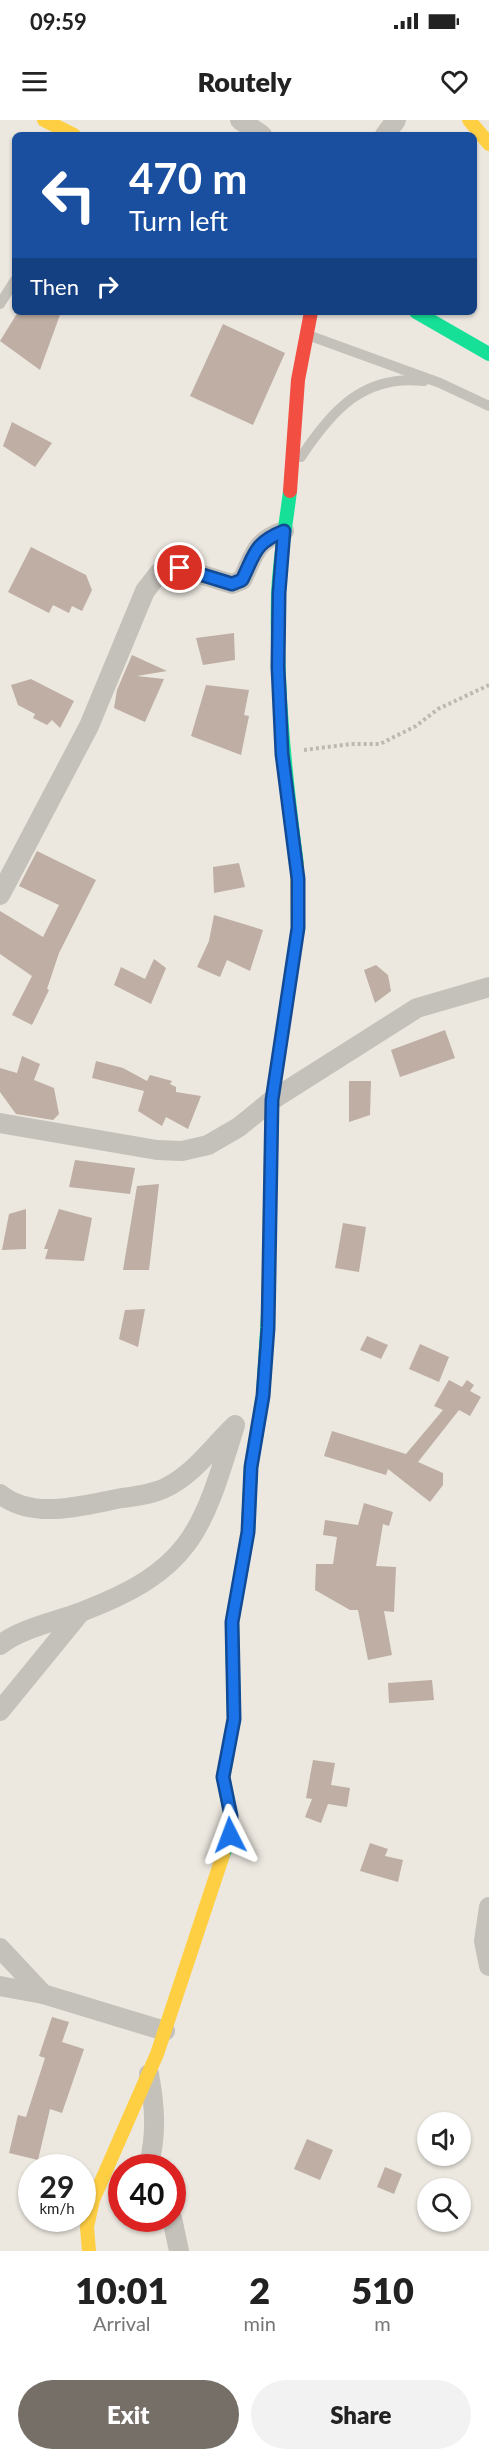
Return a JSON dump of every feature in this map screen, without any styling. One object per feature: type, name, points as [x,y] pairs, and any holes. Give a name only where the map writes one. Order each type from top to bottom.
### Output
[{"type":"main road","points":[[45,120],[68,132]]},
{"type":"main road","points":[[470,120],[489,144]]},
{"type":"main road","points":[[89,2251],[87,2227],[93,2200],[149,2074],[230,1835],[231,1816],[223,1777],[234,1719],[232,1622],[248,1532],[251,1467],[263,1396],[268,1328],[272,1100],[298,928],[298,879],[282,754],[278,657],[279,593],[292,470],[298,380],[310,315]]},
{"type":"main road","points":[[421,315],[489,354]]},
{"type":"street","points":[[240,120],[258,132]]},
{"type":"street","points":[[0,895],[89,726],[145,591],[159,573],[180,568],[232,584],[242,580],[258,546],[265,538],[284,531]]},
{"type":"street","points":[[0,1123],[157,1150],[182,1151],[208,1145],[239,1127],[272,1100],[417,1008],[489,987]]},
{"type":"street","points":[[0,1494],[30,1506],[64,1509],[166,1488],[188,1473],[263,1396]]},
{"type":"street","points":[[0,1645],[140,1587],[159,1573],[183,1549],[206,1515],[235,1425]]},
{"type":"street","points":[[0,1711],[81,1612]]},
{"type":"street","points":[[489,1907],[484,1941],[489,1966]]},
{"type":"street","points":[[0,1948],[43,1994]]},
{"type":"street","points":[[0,1986],[43,1994],[165,2031]]},
{"type":"street","points":[[149,2074],[155,2120],[151,2154]]},
{"type":"street","points":[[175,2232],[179,2251]]},
{"type":"lane","points":[[0,304],[12,285]]},
{"type":"lane","points":[[305,333],[440,382],[489,406]]},
{"type":"lane","points":[[292,470],[321,427],[344,404],[371,386],[403,379],[440,382]]},
{"type":"path","points":[[282,754],[351,744],[380,744],[416,726],[438,709],[489,685]]},
{"type":"building","points":[[16,315],[60,315],[40,370],[0,341]]},
{"type":"building","points":[[223,324],[285,353],[253,425],[190,396]]},
{"type":"building","points":[[12,422],[52,443],[35,467],[3,446]]},
{"type":"building","points":[[31,547],[86,575],[92,590],[82,611],[72,606],[69,613],[53,605],[49,613],[8,592]]},
{"type":"building","points":[[234,633],[235,660],[203,665],[196,638]]},
{"type":"building","points":[[132,655],[167,671],[137,676],[164,679],[145,722],[114,708],[117,690]]},
{"type":"building","points":[[31,679],[74,701],[60,728],[52,720],[47,725],[33,718],[35,714],[18,705],[11,685]]},
{"type":"building","points":[[206,685],[249,690],[244,715],[249,716],[241,755],[191,736]]},
{"type":"building","points":[[37,851],[96,880],[59,953],[47,989],[49,990],[32,1025],[12,1015],[32,976],[0,954],[0,911],[43,937],[59,905],[19,886]]},
{"type":"building","points":[[239,863],[245,887],[214,893],[213,867]]},
{"type":"building","points":[[214,915],[263,930],[250,971],[227,960],[220,977],[197,967],[209,941]]},
{"type":"building","points":[[154,959],[166,968],[151,1004],[114,985],[121,967],[145,979]]},
{"type":"building","points":[[376,965],[388,975],[391,991],[375,1003],[364,970]]},
{"type":"building","points":[[445,1030],[455,1058],[400,1077],[391,1050]]},
{"type":"building","points":[[22,1056],[40,1064],[34,1080],[54,1088],[59,1114],[53,1120],[16,1114],[0,1092],[0,1068],[17,1073]]},
{"type":"building","points":[[96,1061],[123,1068],[147,1081],[150,1075],[172,1081],[170,1084],[176,1087],[176,1092],[201,1096],[188,1129],[166,1117],[162,1126],[138,1111],[144,1091],[92,1078]]},
{"type":"building","points":[[349,1081],[371,1081],[370,1115],[349,1122]]},
{"type":"building","points":[[75,1160],[135,1168],[130,1194],[69,1187]]},
{"type":"building","points":[[159,1184],[149,1270],[123,1270],[137,1186]]},
{"type":"building","points":[[26,1209],[26,1249],[2,1250],[9,1214]]},
{"type":"building","points":[[59,1209],[92,1218],[84,1261],[45,1259],[48,1249],[44,1249]]},
{"type":"building","points":[[343,1223],[366,1227],[359,1272],[335,1268]]},
{"type":"building","points":[[145,1309],[138,1347],[119,1339],[125,1310]]},
{"type":"building","points":[[367,1336],[388,1345],[381,1359],[360,1350]]},
{"type":"building","points":[[420,1344],[449,1357],[439,1382],[409,1369]]},
{"type":"building","points":[[449,1380],[462,1387],[467,1380],[474,1385],[470,1391],[481,1397],[470,1416],[459,1410],[418,1462],[443,1473],[443,1485],[430,1502],[388,1469],[386,1475],[324,1456],[332,1431],[406,1454],[443,1410],[434,1406]]},
{"type":"building","points":[[364,1503],[393,1512],[389,1526],[383,1524],[376,1566],[396,1567],[394,1612],[384,1611],[392,1655],[368,1660],[358,1610],[350,1610],[315,1590],[316,1564],[333,1564],[337,1537],[323,1535],[325,1520],[358,1525]]},
{"type":"building","points":[[432,1680],[434,1700],[389,1703],[388,1683]]},
{"type":"building","points":[[313,1760],[335,1763],[331,1785],[350,1788],[347,1807],[328,1804],[321,1823],[305,1817],[312,1799],[306,1798]]},
{"type":"building","points":[[370,1843],[388,1849],[385,1856],[403,1860],[398,1882],[360,1871]]},
{"type":"building","points":[[52,2017],[69,2022],[62,2042],[84,2049],[62,2113],[50,2109],[39,2154],[18,2155],[9,2153],[18,2115],[26,2117],[45,2058],[39,2056]]},
{"type":"building","points":[[307,2139],[333,2150],[320,2180],[294,2169]]},
{"type":"building","points":[[385,2167],[402,2174],[394,2194],[377,2187]]},
{"type":"traffic: fast","points":[[421,315],[489,354]]},
{"type":"traffic: fast","points":[[290,491],[278,596],[278,664],[282,731],[297,865]]},
{"type":"traffic: fast","points":[[223,1855],[230,1835],[231,1816],[223,1777],[234,1719],[232,1622],[248,1532],[251,1467],[263,1396],[268,1314]]},
{"type":"traffic: slow","points":[[44,120],[68,132]]},
{"type":"traffic: slow","points":[[469,120],[489,144]]},
{"type":"traffic: slow","points":[[268,1314],[272,1100],[298,928],[297,865]]},
{"type":"traffic: slow","points":[[89,2251],[87,2227],[93,2200],[157,2054],[223,1855]]},
{"type":"traffic: jam","points":[[290,491],[298,380],[310,315]]},
{"type":"route","points":[[180,568],[232,584],[242,580],[258,546],[265,538],[284,531],[279,593],[278,667],[282,754],[298,879],[298,928],[272,1100],[268,1328],[263,1396],[251,1467],[248,1532],[232,1622],[234,1719],[233,1734],[223,1777],[231,1816],[230,1835]]}]
